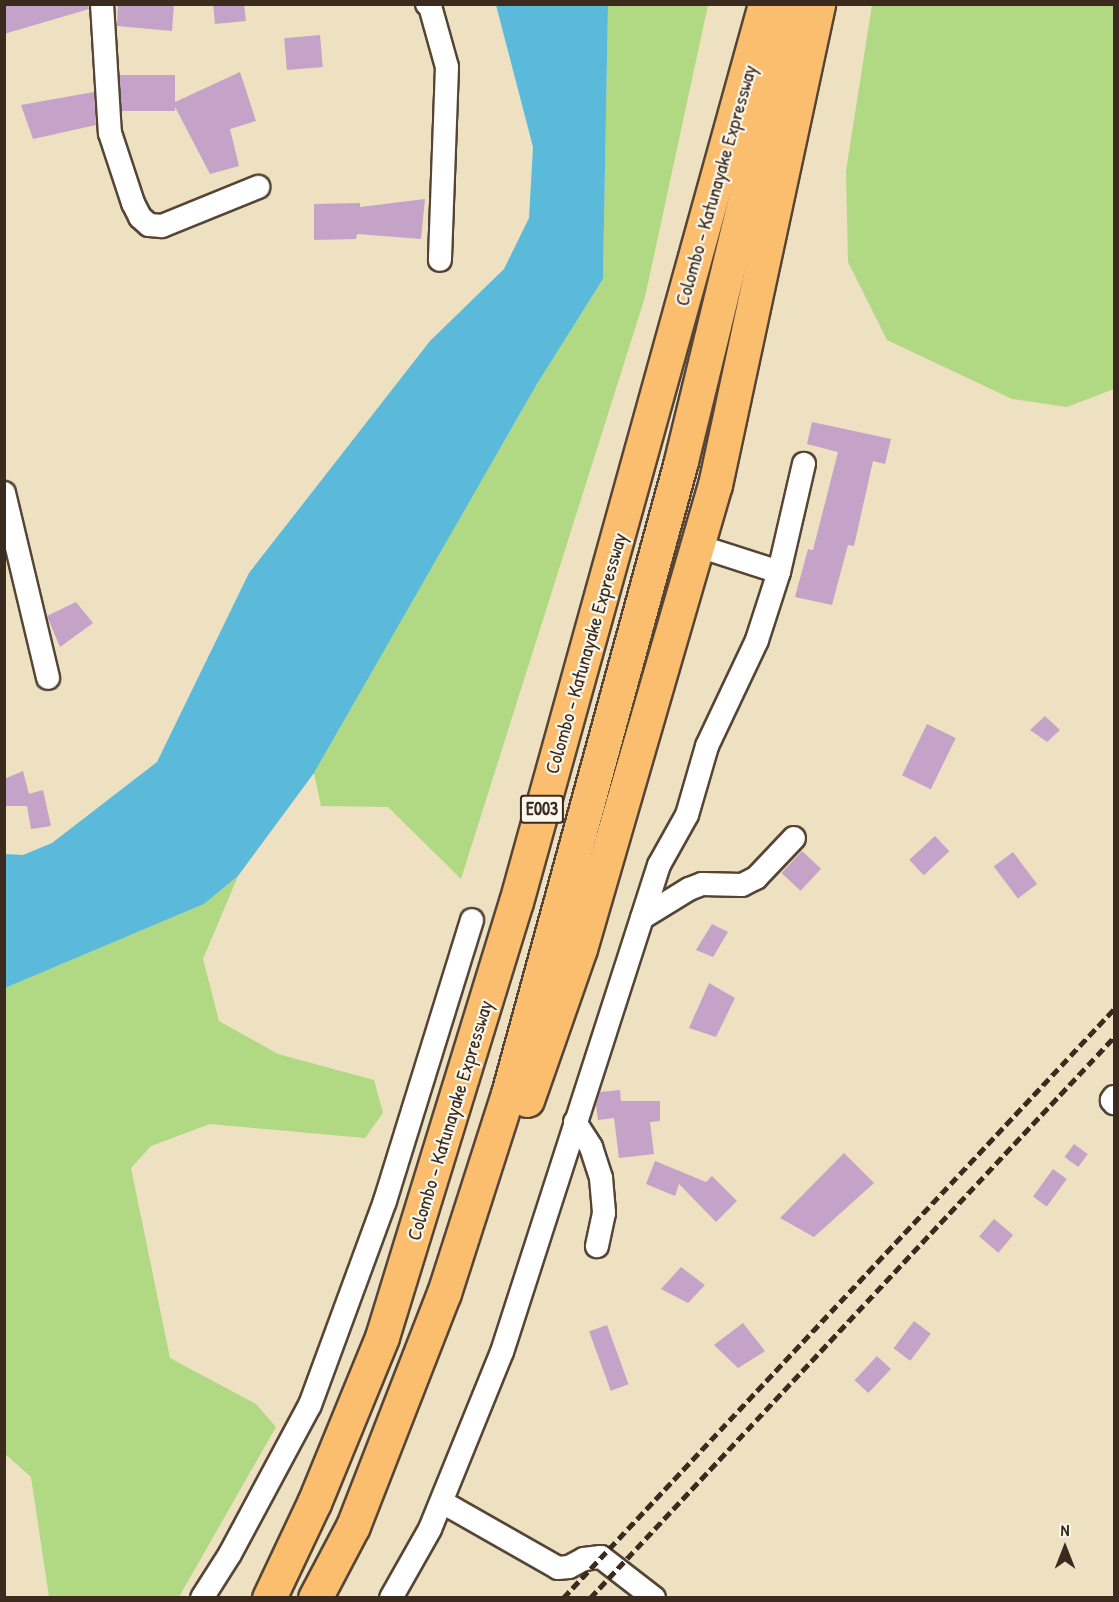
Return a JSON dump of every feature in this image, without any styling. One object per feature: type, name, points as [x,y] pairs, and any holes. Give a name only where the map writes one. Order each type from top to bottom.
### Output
[{"type":"highway","name":"Colombo - Katunayake Expressway","points":[[269,1598],[314,1503],[382,1337],[516,902],[765,4]]},
{"type":"highway","name":"Colombo - Katunayake Expressway","points":[[315,1598],[353,1526],[437,1312],[508,1094],[678,473],[792,4]]},
{"type":"highway","points":[[468,1219],[531,1048],[692,491],[804,4]]},
{"type":"highway","points":[[437,1312],[506,1161],[580,949],[715,485],[818,4]]},
{"type":"highway","points":[[524,1110],[591,954],[646,793],[714,551],[823,73],[832,4]]},
{"type":"street","points":[[102,4],[110,133],[133,203],[140,217],[149,225],[162,226],[258,187]]},
{"type":"street","points":[[427,4],[430,6],[447,68],[441,260]]},
{"type":"street","points":[[391,1598],[430,1529],[502,1352],[659,865],[687,815],[707,746],[757,640],[778,572],[804,464]]},
{"type":"street","points":[[4,493],[8,530],[48,678]]},
{"type":"street","points":[[714,551],[778,572]]},
{"type":"street","points":[[642,918],[689,889],[702,884],[742,885],[756,878],[794,838]]},
{"type":"street","points":[[202,1598],[230,1554],[310,1405],[385,1201],[472,920]]},
{"type":"street","points":[[1114,1097],[1112,1100],[1114,1103]]},
{"type":"street","points":[[575,1122],[591,1147],[601,1178],[604,1213],[597,1246]]},
{"type":"street","points":[[442,1502],[558,1568],[569,1567],[584,1558],[601,1557],[654,1598]]},
{"type":"green space","points":[[608,5],[708,5],[645,297],[461,879],[388,807],[321,806],[314,773],[537,384],[603,279]]},
{"type":"green space","points":[[872,5],[1114,5],[1114,389],[1067,407],[1012,399],[887,340],[848,262],[846,171]]},
{"type":"green space","points":[[238,876],[203,959],[219,1021],[278,1054],[374,1080],[383,1113],[365,1138],[210,1124],[151,1146],[131,1168],[170,1358],[256,1404],[276,1427],[179,1597],[49,1597],[31,1477],[5,1454],[5,988],[204,904]]},
{"type":"water","points":[[496,5],[608,5],[603,279],[537,384],[314,773],[238,876],[204,904],[5,988],[5,854],[23,855],[52,843],[157,762],[249,573],[430,341],[504,269],[529,218],[533,147]]},
{"type":"building","points":[[4,4],[88,4],[89,9],[4,34]]},
{"type":"building","points":[[118,4],[174,4],[172,31],[117,26]]},
{"type":"building","points":[[213,4],[244,4],[246,21],[215,24]]},
{"type":"building","points":[[320,35],[323,67],[287,70],[284,38]]},
{"type":"building","points":[[240,72],[256,121],[230,129],[239,166],[210,174],[173,103]]},
{"type":"building","points":[[120,75],[175,75],[175,111],[120,111]]},
{"type":"building","points":[[94,92],[96,125],[33,139],[21,105]]},
{"type":"building","points":[[425,199],[421,239],[357,234],[356,239],[314,240],[314,204],[360,203],[360,207]]},
{"type":"building","points":[[812,422],[891,439],[885,464],[873,461],[854,546],[848,545],[832,605],[795,597],[808,549],[813,550],[838,452],[807,444]]},
{"type":"building","points":[[76,602],[93,623],[60,647],[47,616]]},
{"type":"building","points":[[1045,716],[1060,730],[1047,742],[1030,730]]},
{"type":"building","points":[[927,724],[956,738],[931,789],[902,775]]},
{"type":"building","points":[[23,771],[29,794],[43,790],[51,826],[31,829],[27,806],[4,806],[4,779]]},
{"type":"building","points":[[935,836],[949,851],[924,875],[909,860]]},
{"type":"building","points":[[802,851],[821,869],[801,891],[782,873]]},
{"type":"building","points":[[1013,852],[1037,884],[1018,898],[994,866]]},
{"type":"building","points":[[712,924],[728,932],[713,957],[696,950]]},
{"type":"building","points":[[709,983],[735,998],[716,1037],[689,1028]]},
{"type":"building","points":[[620,1090],[621,1101],[660,1101],[660,1121],[650,1122],[654,1154],[619,1158],[614,1118],[598,1120],[596,1105],[600,1092]]},
{"type":"building","points":[[1074,1144],[1088,1154],[1078,1167],[1065,1157]]},
{"type":"building","points":[[844,1153],[874,1183],[814,1237],[780,1218]]},
{"type":"building","points":[[655,1161],[706,1182],[712,1176],[737,1201],[716,1222],[679,1184],[675,1196],[646,1184]]},
{"type":"building","points":[[1053,1169],[1067,1179],[1047,1206],[1033,1197]]},
{"type":"building","points":[[994,1219],[1013,1235],[998,1253],[979,1237]]},
{"type":"building","points":[[681,1267],[705,1285],[688,1303],[661,1289]]},
{"type":"building","points":[[914,1321],[931,1334],[910,1361],[894,1348]]},
{"type":"building","points":[[743,1323],[765,1351],[738,1368],[714,1345]]},
{"type":"building","points":[[607,1325],[629,1384],[611,1391],[589,1331]]},
{"type":"building","points":[[877,1356],[891,1369],[868,1393],[854,1380]]},
{"type":"railway","points":[[563,1598],[1114,1009]]},
{"type":"railway","points":[[590,1598],[1114,1037]]}]
